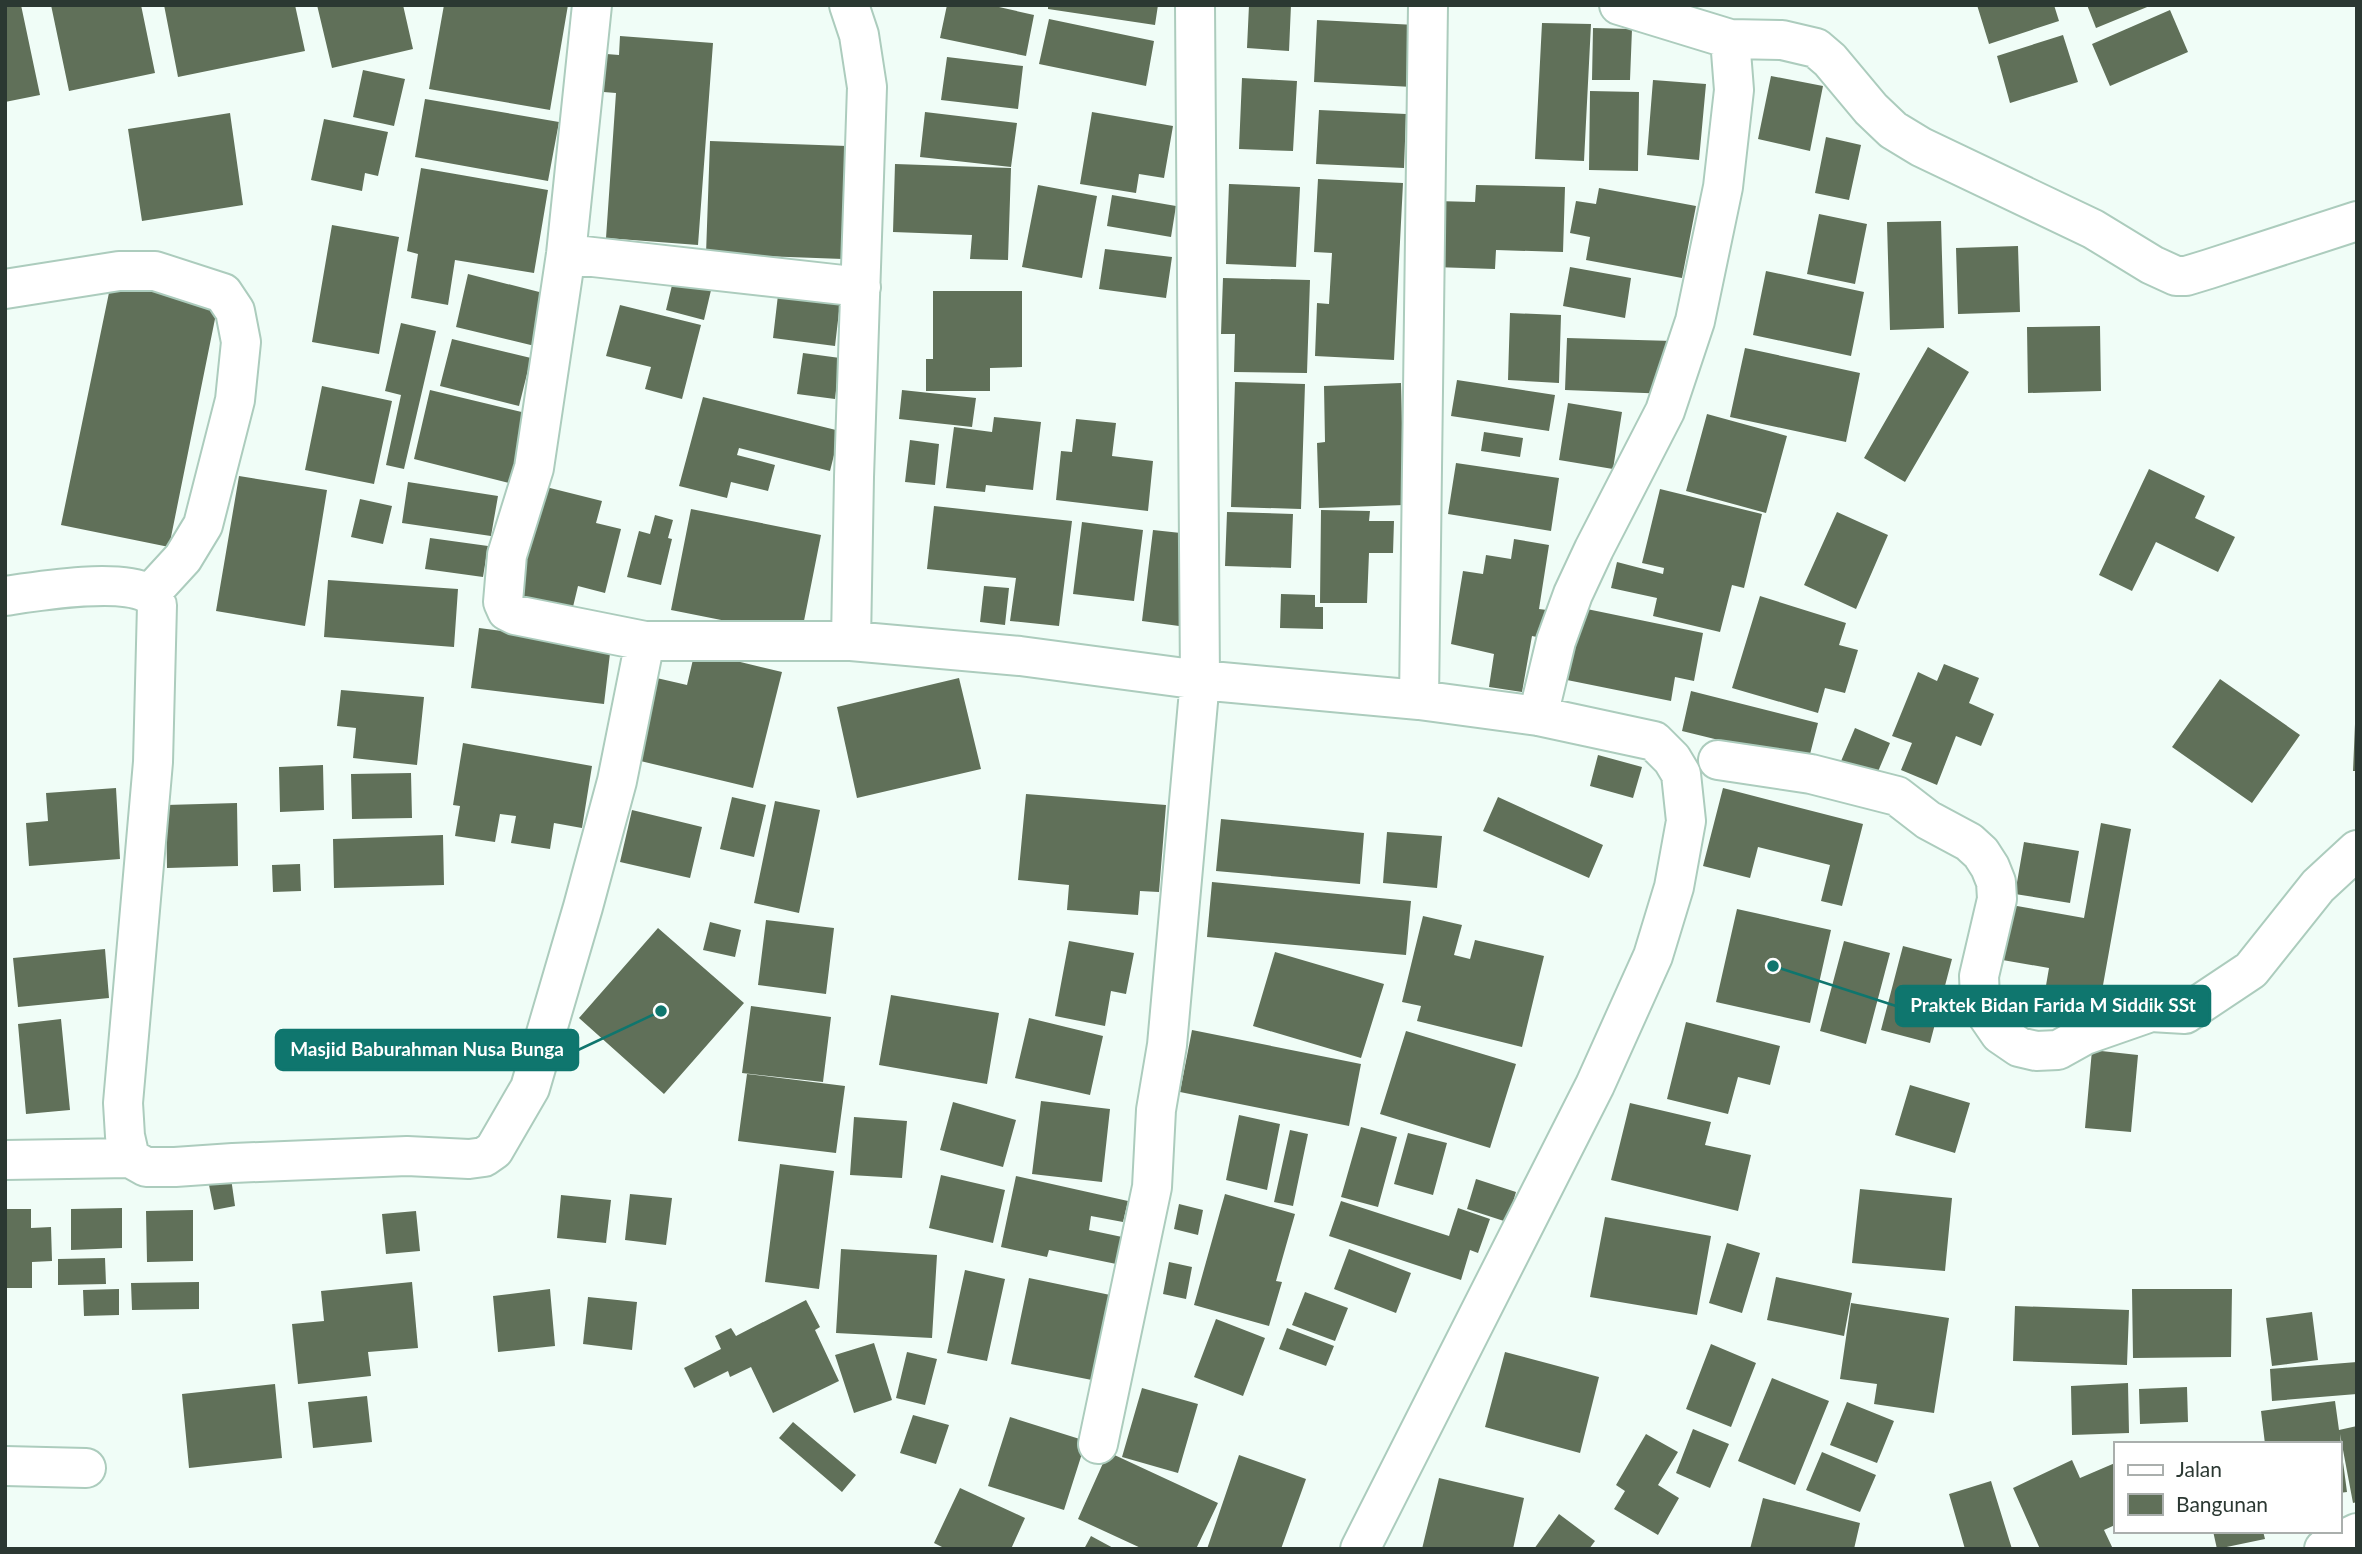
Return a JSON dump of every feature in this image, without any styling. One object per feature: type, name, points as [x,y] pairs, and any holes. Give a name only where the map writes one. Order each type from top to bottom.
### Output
[{"type":"street","points":[[592,5],[566,254],[534,468],[507,555],[503,601],[507,611],[514,615],[645,641],[851,641],[1020,656],[1200,680],[1419,700],[1538,716],[1654,741],[1672,759],[1681,774],[1686,821],[1674,887],[1653,956],[1595,1085],[1360,1549]]},
{"type":"street","points":[[849,5],[859,35],[867,87],[851,641]]},
{"type":"street","points":[[1098,1444],[1152,1187],[1156,1110],[1167,1045],[1200,680],[1195,5]]},
{"type":"street","points":[[1419,700],[1428,5]]},
{"type":"street","points":[[1619,5],[1730,39],[1782,40],[1816,48],[1893,130],[1921,147],[2093,229],[2152,265],[2176,276],[2209,270],[2357,222]]},
{"type":"street","points":[[1538,716],[1556,641],[1573,594],[1665,411],[1695,321],[1723,187],[1734,90],[1730,39]]},
{"type":"street","points":[[566,254],[861,287]]},
{"type":"street","points":[[5,289],[119,271],[155,271],[223,293],[235,311],[242,342],[235,400],[203,525],[183,558],[150,594]]},
{"type":"street","points":[[5,596],[69,587],[133,588],[150,594],[157,605],[153,762],[123,1103],[125,1136],[130,1158]]},
{"type":"street","points":[[5,1160],[130,1158],[146,1167],[176,1167],[407,1156],[469,1159],[484,1157],[494,1150],[530,1088],[534,1075],[617,780],[645,641]]},
{"type":"street","points":[[1718,760],[1811,774],[1897,796],[1928,820],[1969,842],[1982,853],[1996,882],[1997,899],[1979,976],[1980,999],[1986,1016],[2000,1034],[2020,1047],[2036,1051],[2058,1050],[2085,1035],[2151,1012],[2185,1014],[2251,970],[2318,886],[2357,850]]},
{"type":"street","points":[[5,1466],[86,1468]]},
{"type":"street","points":[[2324,1549],[2357,1533]]},
{"type":"building","points":[[5,5],[21,5],[40,95],[5,102]]},
{"type":"building","points":[[51,5],[141,5],[155,73],[69,91]]},
{"type":"building","points":[[164,5],[295,5],[305,51],[178,77]]},
{"type":"building","points":[[317,5],[403,5],[413,49],[332,68]]},
{"type":"building","points":[[444,5],[568,5],[550,110],[429,89]]},
{"type":"building","points":[[947,5],[990,5],[1034,15],[1026,56],[940,38]]},
{"type":"building","points":[[1048,5],[1158,5],[1155,25],[1048,9]]},
{"type":"building","points":[[1249,5],[1291,5],[1289,51],[1247,48]]},
{"type":"building","points":[[1977,5],[2054,5],[2059,21],[1989,44]]},
{"type":"building","points":[[2087,5],[2152,5],[2096,28]]},
{"type":"building","points":[[2170,10],[2188,52],[2110,86],[2092,44]]},
{"type":"building","points":[[1049,19],[1154,41],[1146,86],[1039,64]]},
{"type":"building","points":[[1317,20],[1416,25],[1413,87],[1314,82]]},
{"type":"building","points":[[1542,23],[1591,24],[1584,161],[1535,159]]},
{"type":"building","points":[[1593,28],[1632,29],[1630,80],[1592,80]]},
{"type":"building","points":[[2063,35],[2078,82],[2010,103],[1997,56]]},
{"type":"building","points":[[620,36],[713,43],[698,245],[606,238],[616,93],[591,91],[594,53],[619,55]]},
{"type":"building","points":[[947,57],[1023,66],[1018,109],[941,100]]},
{"type":"building","points":[[363,70],[405,79],[394,126],[353,117]]},
{"type":"building","points":[[1771,76],[1823,86],[1810,151],[1758,139]]},
{"type":"building","points":[[1242,78],[1297,81],[1293,151],[1239,149]]},
{"type":"building","points":[[1653,80],[1706,84],[1699,160],[1647,155]]},
{"type":"building","points":[[1590,91],[1639,92],[1638,171],[1589,170]]},
{"type":"building","points":[[425,99],[559,122],[548,181],[415,157]]},
{"type":"building","points":[[1319,110],[1406,114],[1404,168],[1316,164]]},
{"type":"building","points":[[925,112],[1017,123],[1011,167],[920,157]]},
{"type":"building","points":[[1092,112],[1173,126],[1164,178],[1139,174],[1136,193],[1080,184]]},
{"type":"building","points":[[230,113],[243,205],[142,221],[128,129]]},
{"type":"building","points":[[324,119],[388,132],[378,176],[365,173],[362,191],[311,180]]},
{"type":"building","points":[[1826,137],[1861,145],[1849,200],[1815,193]]},
{"type":"building","points":[[710,141],[847,146],[843,259],[706,254]]},
{"type":"building","points":[[895,164],[1011,168],[1008,260],[970,259],[972,235],[893,232]]},
{"type":"building","points":[[421,168],[548,190],[534,273],[455,260],[448,305],[411,298],[418,254],[407,251]]},
{"type":"building","points":[[1318,179],[1403,183],[1394,360],[1315,356],[1317,303],[1329,304],[1332,253],[1314,252]]},
{"type":"building","points":[[1229,184],[1300,187],[1296,267],[1226,264]]},
{"type":"building","points":[[1038,185],[1097,196],[1082,278],[1022,267]]},
{"type":"building","points":[[1476,185],[1565,187],[1563,252],[1496,250],[1495,269],[1434,267],[1436,201],[1475,202]]},
{"type":"building","points":[[1599,188],[1696,206],[1682,278],[1586,260],[1590,237],[1570,233],[1576,201],[1596,204]]},
{"type":"building","points":[[1112,195],[1176,206],[1171,237],[1107,226]]},
{"type":"building","points":[[1819,214],[1867,224],[1855,284],[1807,274]]},
{"type":"building","points":[[1941,221],[1944,328],[1890,330],[1887,222]]},
{"type":"building","points":[[332,225],[399,237],[379,354],[312,342]]},
{"type":"building","points":[[2018,246],[2020,312],[1958,314],[1956,248]]},
{"type":"building","points":[[1105,249],[1172,257],[1166,298],[1099,289]]},
{"type":"building","points":[[1570,267],[1631,278],[1625,318],[1563,306]]},
{"type":"building","points":[[1766,271],[1864,292],[1851,356],[1753,335]]},
{"type":"building","points":[[468,274],[551,295],[539,347],[456,327]]},
{"type":"building","points":[[674,277],[712,286],[704,320],[666,310]]},
{"type":"building","points":[[1223,278],[1310,280],[1307,373],[1234,372],[1235,334],[1221,334]]},
{"type":"building","points":[[111,283],[218,304],[169,547],[61,525]]},
{"type":"building","points":[[933,291],[1022,291],[1022,367],[990,368],[990,391],[926,391],[926,359],[933,359]]},
{"type":"building","points":[[778,295],[840,303],[835,346],[773,338]]},
{"type":"building","points":[[620,305],[701,325],[682,399],[645,389],[651,367],[606,356]]},
{"type":"building","points":[[1510,313],[1561,315],[1559,383],[1508,380]]},
{"type":"building","points":[[401,323],[436,331],[404,469],[386,465],[401,395],[385,391]]},
{"type":"building","points":[[2100,326],[2101,391],[2028,393],[2027,327]]},
{"type":"building","points":[[1567,338],[1673,341],[1671,394],[1565,390]]},
{"type":"building","points":[[452,339],[531,358],[519,406],[440,386]]},
{"type":"building","points":[[1928,347],[1969,372],[1905,482],[1864,458]]},
{"type":"building","points":[[1745,348],[1860,373],[1846,442],[1730,417]]},
{"type":"building","points":[[803,353],[840,358],[835,399],[797,394]]},
{"type":"building","points":[[1457,380],[1555,395],[1549,431],[1451,416]]},
{"type":"building","points":[[1235,382],[1305,384],[1301,509],[1231,507]]},
{"type":"building","points":[[1401,383],[1404,505],[1319,508],[1317,443],[1325,442],[1324,386]]},
{"type":"building","points":[[322,386],[392,401],[374,484],[305,470]]},
{"type":"building","points":[[430,390],[530,414],[513,484],[414,459]]},
{"type":"building","points":[[902,390],[976,398],[972,427],[899,419]]},
{"type":"building","points":[[703,397],[840,431],[830,471],[739,448],[737,455],[775,465],[768,491],[731,482],[727,498],[679,486]]},
{"type":"building","points":[[1568,403],[1622,412],[1613,469],[1559,460]]},
{"type":"building","points":[[1707,414],[1787,436],[1766,513],[1686,491]]},
{"type":"building","points":[[994,417],[1041,422],[1033,490],[986,485],[985,492],[946,488],[954,427],[992,432]]},
{"type":"building","points":[[1076,419],[1116,423],[1112,456],[1153,461],[1148,511],[1056,500],[1061,451],[1072,452]]},
{"type":"building","points":[[1484,432],[1523,438],[1520,457],[1481,451]]},
{"type":"building","points":[[910,440],[939,444],[935,485],[905,482]]},
{"type":"building","points":[[1456,463],[1559,478],[1551,531],[1448,514]]},
{"type":"building","points":[[2149,469],[2205,496],[2195,518],[2235,537],[2218,572],[2156,542],[2132,591],[2099,575]]},
{"type":"building","points":[[239,476],[327,490],[305,626],[216,611]]},
{"type":"building","points":[[408,482],[498,496],[491,536],[402,523]]},
{"type":"building","points":[[538,485],[602,501],[596,523],[621,529],[605,593],[578,586],[572,611],[515,596]]},
{"type":"building","points":[[1660,489],[1762,514],[1744,588],[1732,585],[1720,632],[1653,616],[1657,598],[1611,588],[1617,562],[1663,574],[1664,568],[1642,563]]},
{"type":"building","points":[[360,499],[392,506],[383,544],[351,537]]},
{"type":"building","points":[[934,506],[1072,521],[1059,626],[1010,621],[1016,578],[927,569]]},
{"type":"building","points":[[691,509],[821,535],[801,636],[671,610]]},
{"type":"building","points":[[1321,510],[1370,511],[1369,521],[1394,521],[1393,553],[1369,553],[1367,603],[1320,603]]},
{"type":"building","points":[[1227,512],[1293,514],[1291,568],[1225,566]]},
{"type":"building","points":[[1837,512],[1888,535],[1856,609],[1804,585]]},
{"type":"building","points":[[655,515],[673,520],[668,538],[672,539],[661,585],[627,577],[639,531],[650,534]]},
{"type":"building","points":[[1082,522],[1143,530],[1134,601],[1073,594]]},
{"type":"building","points":[[1153,530],[1190,534],[1179,626],[1142,621]]},
{"type":"building","points":[[430,538],[488,546],[483,577],[425,569]]},
{"type":"building","points":[[1514,539],[1549,545],[1539,609],[1547,610],[1542,638],[1532,636],[1522,692],[1489,687],[1494,654],[1451,644],[1463,571],[1483,574],[1486,555],[1511,559]]},
{"type":"building","points":[[328,580],[458,589],[454,647],[324,637]]},
{"type":"building","points":[[984,586],[1009,588],[1005,625],[980,622]]},
{"type":"building","points":[[1281,594],[1315,595],[1315,607],[1323,607],[1323,629],[1280,628]]},
{"type":"building","points":[[1760,596],[1846,623],[1839,645],[1858,650],[1845,693],[1825,688],[1818,713],[1732,688]]},
{"type":"building","points":[[1582,608],[1703,633],[1694,681],[1675,677],[1671,701],[1567,680]]},
{"type":"building","points":[[479,628],[611,645],[604,704],[471,688]]},
{"type":"building","points":[[695,651],[782,672],[753,788],[628,758],[648,676],[687,685]]},
{"type":"building","points":[[1944,664],[1979,678],[1969,703],[1994,714],[1981,746],[1956,736],[1937,785],[1901,770],[1912,743],[1892,736],[1918,672],[1937,681]]},
{"type":"building","points":[[959,678],[981,769],[857,798],[837,707]]},
{"type":"building","points":[[2220,679],[2300,735],[2252,803],[2172,747]]},
{"type":"building","points":[[341,690],[424,697],[417,765],[353,758],[356,728],[337,726]]},
{"type":"building","points":[[1691,691],[1818,723],[1808,762],[1682,731]]},
{"type":"building","points":[[2355,724],[2357,771],[2353,771]]},
{"type":"building","points":[[1855,728],[1890,743],[1874,781],[1839,766]]},
{"type":"building","points":[[463,743],[592,766],[582,828],[554,823],[550,849],[511,843],[516,816],[500,814],[495,842],[455,836],[460,806],[453,805]]},
{"type":"building","points":[[1598,755],[1642,767],[1633,798],[1590,786]]},
{"type":"building","points":[[323,765],[324,810],[280,812],[279,767]]},
{"type":"building","points":[[411,773],[412,818],[352,819],[351,774]]},
{"type":"building","points":[[116,788],[120,859],[29,866],[26,823],[48,821],[46,793]]},
{"type":"building","points":[[1723,788],[1863,824],[1842,906],[1821,901],[1830,865],[1758,847],[1750,878],[1703,866]]},
{"type":"building","points":[[1026,794],[1166,805],[1159,892],[1140,891],[1138,915],[1067,910],[1069,885],[1018,880]]},
{"type":"building","points":[[732,797],[766,805],[754,857],[720,849]]},
{"type":"building","points":[[1498,797],[1603,845],[1589,878],[1483,831]]},
{"type":"building","points":[[775,801],[820,810],[799,913],[754,903]]},
{"type":"building","points":[[237,803],[238,866],[167,868],[166,805]]},
{"type":"building","points":[[632,810],[702,827],[690,878],[620,862]]},
{"type":"building","points":[[1221,819],[1364,833],[1360,884],[1216,871]]},
{"type":"building","points":[[2101,823],[2131,829],[2098,1013],[2043,1003],[2049,968],[1991,958],[2000,903],[2084,918]]},
{"type":"building","points":[[1387,832],[1442,836],[1437,888],[1383,883]]},
{"type":"building","points":[[443,835],[444,885],[334,888],[333,839]]},
{"type":"building","points":[[2024,842],[2079,851],[2070,903],[2015,894]]},
{"type":"building","points":[[300,864],[301,891],[273,892],[272,865]]},
{"type":"building","points":[[1212,882],[1411,901],[1406,955],[1207,937]]},
{"type":"building","points":[[1737,909],[1831,930],[1810,1023],[1716,1002]]},
{"type":"building","points":[[1423,916],[1462,925],[1454,955],[1470,959],[1475,940],[1544,956],[1522,1047],[1417,1021],[1421,1006],[1402,1002]]},
{"type":"building","points":[[766,920],[834,928],[826,994],[758,985]]},
{"type":"building","points":[[710,922],[741,930],[735,957],[703,950]]},
{"type":"building","points":[[658,928],[744,1003],[664,1094],[579,1018]]},
{"type":"building","points":[[1069,941],[1134,953],[1126,994],[1111,991],[1105,1026],[1055,1016]]},
{"type":"building","points":[[1844,941],[1890,953],[1866,1044],[1820,1031]]},
{"type":"building","points":[[1903,946],[1952,959],[1930,1043],[1881,1030]]},
{"type":"building","points":[[105,949],[109,998],[18,1007],[13,958]]},
{"type":"building","points":[[1275,952],[1384,984],[1361,1058],[1253,1026]]},
{"type":"building","points":[[891,995],[999,1013],[987,1084],[879,1065]]},
{"type":"building","points":[[751,1006],[831,1017],[823,1082],[742,1073]]},
{"type":"building","points":[[1029,1018],[1103,1036],[1090,1095],[1015,1078]]},
{"type":"building","points":[[61,1019],[70,1110],[26,1114],[18,1024]]},
{"type":"building","points":[[1686,1022],[1780,1046],[1770,1085],[1738,1077],[1728,1114],[1667,1099]]},
{"type":"building","points":[[1192,1030],[1361,1064],[1349,1126],[1180,1092]]},
{"type":"building","points":[[1406,1031],[1516,1064],[1490,1148],[1380,1114]]},
{"type":"building","points":[[2092,1050],[2138,1055],[2131,1132],[2085,1128]]},
{"type":"building","points":[[747,1074],[845,1086],[836,1153],[738,1141]]},
{"type":"building","points":[[1910,1085],[1970,1103],[1955,1153],[1895,1135]]},
{"type":"building","points":[[1041,1101],[1110,1109],[1102,1182],[1032,1174]]},
{"type":"building","points":[[953,1102],[1016,1120],[1003,1167],[940,1150]]},
{"type":"building","points":[[1630,1103],[1711,1122],[1705,1145],[1751,1155],[1738,1211],[1611,1180]]},
{"type":"building","points":[[1239,1115],[1280,1124],[1267,1190],[1226,1180]]},
{"type":"building","points":[[854,1117],[907,1121],[902,1178],[850,1175]]},
{"type":"building","points":[[1361,1127],[1397,1137],[1378,1207],[1341,1197]]},
{"type":"building","points":[[1290,1130],[1308,1134],[1293,1206],[1274,1202]]},
{"type":"building","points":[[1408,1133],[1447,1143],[1433,1195],[1394,1184]]},
{"type":"building","points":[[780,1164],[834,1171],[819,1289],[765,1282]]},
{"type":"building","points":[[230,1171],[235,1206],[214,1210],[207,1175]]},
{"type":"building","points":[[941,1175],[1005,1190],[993,1243],[929,1228]]},
{"type":"building","points":[[1016,1176],[1128,1201],[1123,1222],[1091,1216],[1089,1230],[1127,1238],[1121,1265],[1049,1250],[1047,1257],[1001,1247]]},
{"type":"building","points":[[1476,1179],[1516,1192],[1507,1222],[1467,1209]]},
{"type":"building","points":[[1860,1189],[1952,1198],[1945,1271],[1852,1263]]},
{"type":"building","points":[[630,1194],[672,1198],[666,1245],[625,1240]]},
{"type":"building","points":[[1225,1194],[1295,1214],[1276,1281],[1282,1282],[1269,1326],[1194,1305]]},
{"type":"building","points":[[561,1195],[611,1200],[606,1243],[557,1238]]},
{"type":"building","points":[[1341,1201],[1449,1236],[1458,1208],[1490,1219],[1478,1253],[1470,1250],[1461,1280],[1329,1236]]},
{"type":"building","points":[[1179,1204],[1203,1210],[1198,1235],[1174,1229]]},
{"type":"building","points":[[122,1208],[122,1248],[71,1250],[71,1209]]},
{"type":"building","points":[[5,1209],[31,1209],[31,1228],[51,1227],[52,1261],[32,1262],[32,1288],[5,1288]]},
{"type":"building","points":[[193,1210],[193,1261],[147,1262],[146,1211]]},
{"type":"building","points":[[416,1211],[420,1251],[386,1254],[382,1214]]},
{"type":"building","points":[[1605,1217],[1711,1236],[1697,1315],[1590,1297]]},
{"type":"building","points":[[1727,1243],[1760,1253],[1742,1313],[1709,1303]]},
{"type":"building","points":[[841,1249],[937,1255],[932,1338],[836,1333]]},
{"type":"building","points":[[1349,1249],[1411,1273],[1396,1313],[1334,1289]]},
{"type":"building","points":[[105,1258],[106,1284],[58,1285],[58,1259]]},
{"type":"building","points":[[1169,1262],[1192,1267],[1186,1299],[1163,1294]]},
{"type":"building","points":[[965,1270],[1005,1279],[987,1361],[947,1353]]},
{"type":"building","points":[[1776,1277],[1852,1293],[1844,1336],[1767,1320]]},
{"type":"building","points":[[1029,1278],[1115,1296],[1097,1381],[1011,1364]]},
{"type":"building","points":[[199,1282],[199,1309],[132,1310],[131,1283]]},
{"type":"building","points":[[412,1282],[418,1348],[368,1352],[371,1376],[298,1384],[292,1324],[324,1321],[321,1291]]},
{"type":"building","points":[[119,1289],[119,1315],[84,1316],[83,1290]]},
{"type":"building","points":[[550,1289],[555,1346],[498,1352],[493,1296]]},
{"type":"building","points":[[2132,1289],[2232,1289],[2231,1357],[2133,1358]]},
{"type":"building","points":[[1305,1292],[1348,1308],[1335,1341],[1292,1325]]},
{"type":"building","points":[[588,1297],[637,1302],[632,1350],[583,1344]]},
{"type":"building","points":[[806,1300],[820,1327],[815,1330],[839,1381],[773,1413],[751,1367],[730,1377],[728,1371],[694,1388],[684,1368],[721,1349],[715,1336],[731,1328],[736,1336]]},
{"type":"building","points":[[1851,1303],[1949,1318],[1934,1413],[1874,1404],[1877,1384],[1840,1379]]},
{"type":"building","points":[[2015,1306],[2129,1310],[2127,1365],[2013,1361]]},
{"type":"building","points":[[2312,1312],[2318,1360],[2272,1366],[2266,1318]]},
{"type":"building","points":[[1216,1319],[1265,1338],[1243,1396],[1194,1377]]},
{"type":"building","points":[[1287,1328],[1334,1346],[1326,1366],[1279,1349]]},
{"type":"building","points":[[874,1343],[892,1400],[854,1413],[835,1355]]},
{"type":"building","points":[[1711,1344],[1756,1363],[1731,1427],[1686,1409]]},
{"type":"building","points":[[907,1352],[937,1359],[925,1405],[896,1398]]},
{"type":"building","points":[[1505,1352],[1599,1377],[1580,1453],[1485,1427]]},
{"type":"building","points":[[2357,1362],[2357,1394],[2272,1401],[2270,1369]]},
{"type":"building","points":[[1772,1378],[1829,1401],[1795,1485],[1738,1461]]},
{"type":"building","points":[[2128,1383],[2129,1433],[2072,1435],[2071,1386]]},
{"type":"building","points":[[275,1384],[282,1458],[189,1468],[182,1394]]},
{"type":"building","points":[[2187,1387],[2188,1422],[2140,1424],[2139,1389]]},
{"type":"building","points":[[1142,1388],[1198,1404],[1178,1473],[1122,1457]]},
{"type":"building","points":[[367,1396],[372,1442],[313,1448],[308,1402]]},
{"type":"building","points":[[2335,1401],[2339,1430],[2357,1426],[2357,1502],[2353,1503],[2340,1434],[2341,1442],[2265,1442],[2261,1411]]},
{"type":"building","points":[[1847,1402],[1894,1421],[1877,1463],[1830,1445]]},
{"type":"building","points":[[913,1415],[949,1425],[936,1464],[900,1453]]},
{"type":"building","points":[[1010,1417],[1086,1441],[1064,1510],[988,1486]]},
{"type":"building","points":[[793,1422],[856,1475],[842,1492],[779,1438]]},
{"type":"building","points":[[1693,1429],[1729,1444],[1710,1488],[1676,1473]]},
{"type":"building","points":[[1646,1434],[1678,1452],[1658,1485],[1679,1498],[1658,1535],[1614,1509],[1625,1491],[1616,1485]]},
{"type":"building","points":[[2341,1447],[2347,1492],[2341,1493]]},
{"type":"building","points":[[1108,1452],[1218,1503],[1196,1549],[1143,1549],[1078,1519]]},
{"type":"building","points":[[1822,1452],[1876,1475],[1860,1512],[1806,1490]]},
{"type":"building","points":[[1239,1455],[1306,1479],[1281,1549],[1207,1549]]},
{"type":"building","points":[[2072,1460],[2080,1478],[2114,1463],[2114,1525],[2104,1530],[2113,1549],[2040,1549],[2013,1488]]},
{"type":"building","points":[[1439,1478],[1524,1498],[1513,1549],[1422,1549]]},
{"type":"building","points":[[1991,1481],[2012,1549],[1965,1549],[1949,1494]]},
{"type":"building","points":[[960,1488],[1025,1518],[1011,1549],[946,1549],[934,1543]]},
{"type":"building","points":[[1763,1498],[1860,1523],[1854,1549],[1750,1549]]},
{"type":"building","points":[[1559,1514],[1595,1541],[1589,1549],[1534,1549]]},
{"type":"building","points":[[2213,1533],[2264,1533],[2265,1539],[2217,1549]]},
{"type":"building","points":[[1091,1536],[1115,1549],[1084,1549]]},
{"type":"place","name":"Praktek Bidan Farida M Siddik SSt","points":[[1773,966]]},
{"type":"place","name":"Masjid Baburahman Nusa Bunga","points":[[661,1011]]}]
